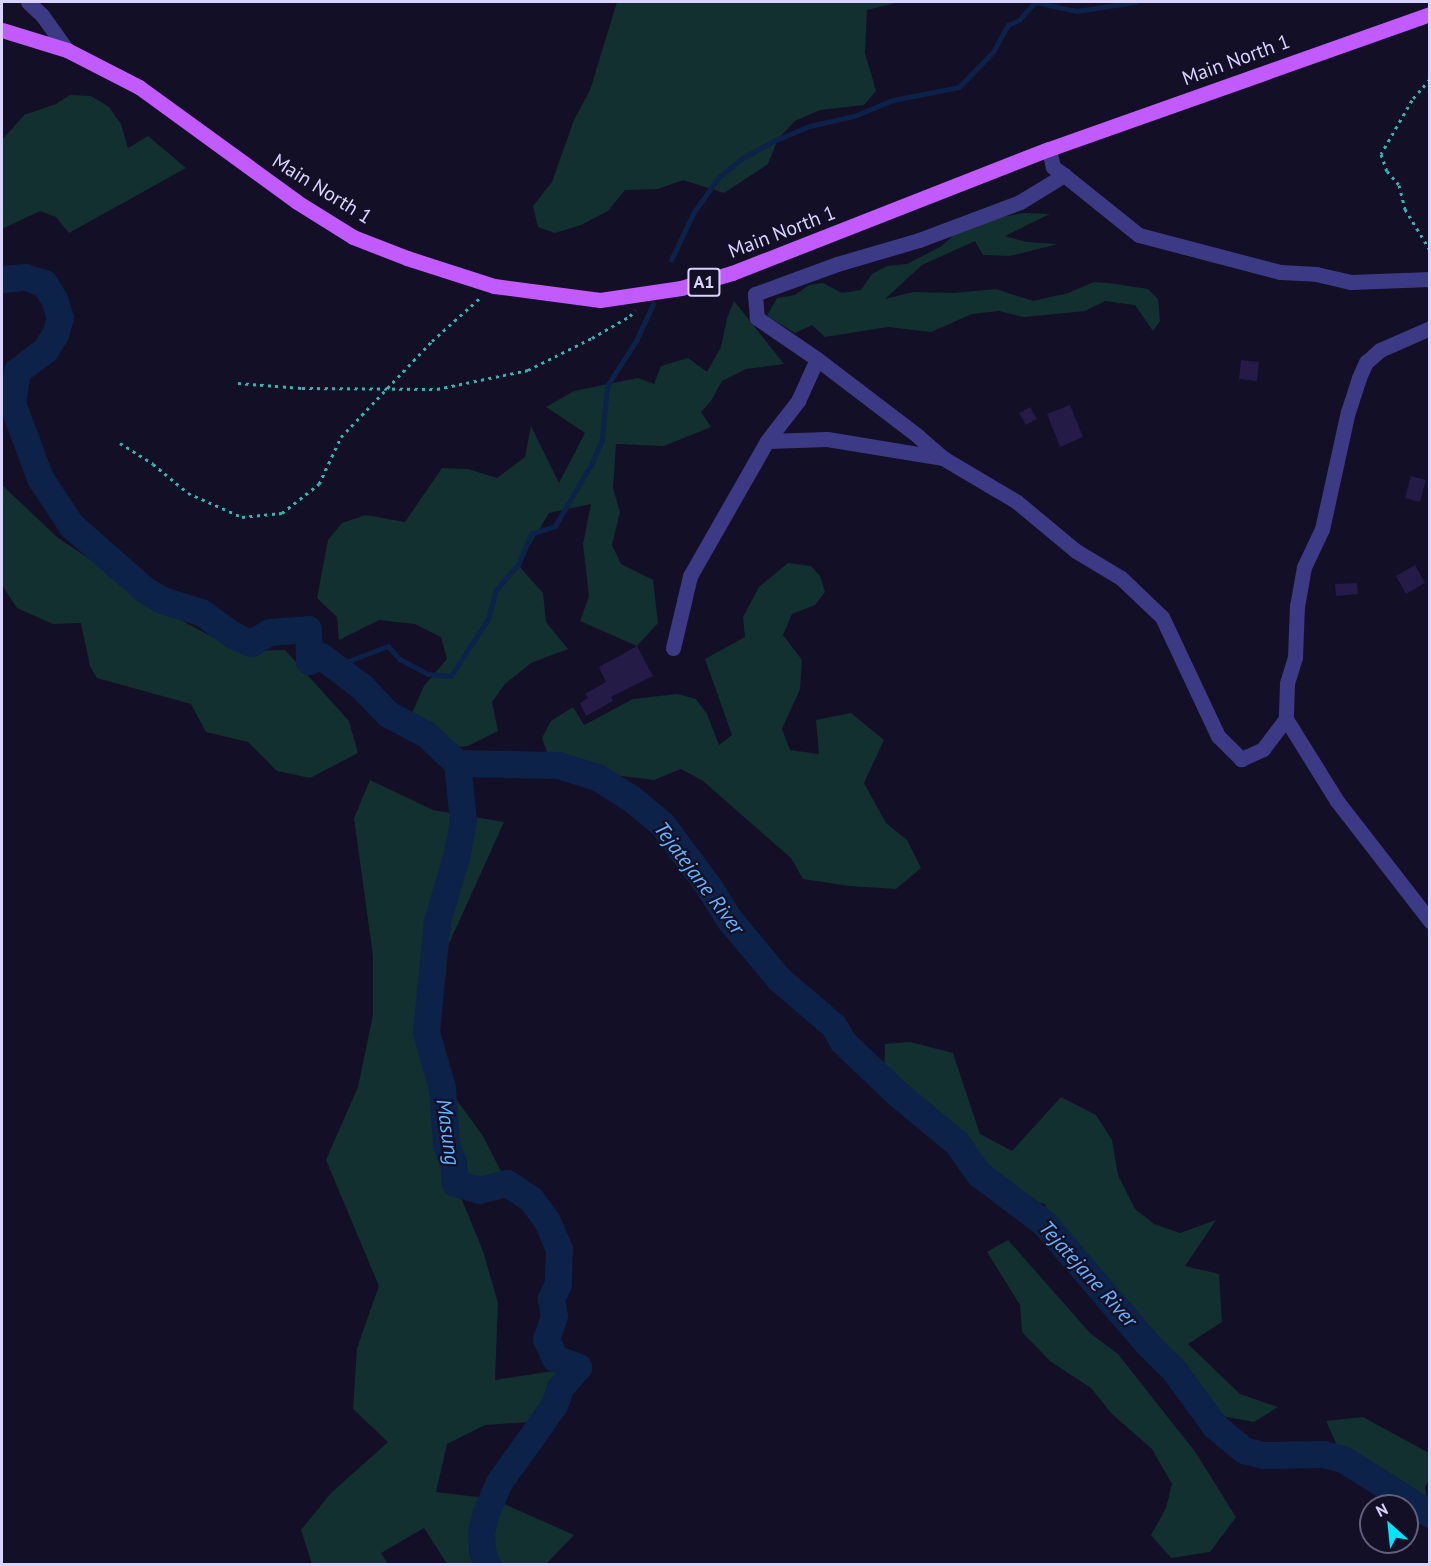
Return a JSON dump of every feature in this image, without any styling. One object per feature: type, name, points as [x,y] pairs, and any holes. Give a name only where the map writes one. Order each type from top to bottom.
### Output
[{"type":"main road","name":"Main North 1","points":[[2,30],[67,50],[140,87],[297,202],[353,237],[407,258],[494,286],[535,289],[600,300],[681,288],[732,273],[1050,149],[1430,14]]},
{"type":"street","points":[[28,2],[42,15],[67,50]]},
{"type":"street","points":[[1050,149],[1053,166],[1139,236],[1280,272],[1316,274],[1351,282],[1430,279]]},
{"type":"street","points":[[1064,175],[1020,202],[919,240],[837,264],[755,294],[757,318],[817,359],[918,435],[943,458],[1017,502],[1076,551],[1121,578],[1162,618],[1218,736],[1241,759],[1263,749],[1286,719]]},
{"type":"street","points":[[1430,328],[1380,350],[1366,362],[1359,378],[1348,411],[1325,519],[1304,567],[1297,605],[1295,657],[1287,684],[1286,719],[1337,801],[1430,921]]},
{"type":"street","points":[[673,648],[690,576],[767,441],[798,400],[817,359]]},
{"type":"street","points":[[767,441],[827,439],[943,458]]},
{"type":"path","points":[[1430,79],[1412,100],[1381,154],[1387,171],[1399,185],[1405,209],[1430,250]]},
{"type":"path","points":[[120,443],[153,464],[188,493],[242,517],[282,513],[319,484],[341,437],[432,341],[494,286]]},
{"type":"path","points":[[238,383],[302,388],[438,389],[528,370],[630,316],[647,294]]},
{"type":"green space","points":[[617,2],[900,2],[867,10],[865,53],[876,91],[864,105],[820,110],[795,121],[778,139],[768,164],[724,193],[683,180],[658,189],[625,190],[608,211],[581,225],[555,233],[538,227],[533,206],[552,182],[574,120],[590,90]]},
{"type":"green space","points":[[70,95],[91,96],[109,107],[121,124],[128,148],[148,136],[186,168],[69,233],[56,217],[40,211],[2,229],[2,140],[24,115],[56,104]]},
{"type":"green space","points":[[1023,213],[1050,214],[1005,236],[1026,242],[1058,244],[1010,256],[983,255],[975,241],[922,265],[885,299],[913,292],[954,293],[996,289],[1033,301],[1068,293],[1094,282],[1109,283],[1148,289],[1158,299],[1160,321],[1153,331],[1135,305],[1105,301],[1085,311],[1056,314],[1023,317],[999,311],[972,314],[931,332],[888,327],[825,337],[812,325],[795,333],[767,316],[777,298],[795,295],[809,285],[823,283],[842,293],[861,290],[872,274],[887,266],[907,264],[940,247],[954,235],[997,218]]},
{"type":"green space","points":[[734,301],[784,364],[746,369],[722,381],[711,401],[701,412],[711,427],[664,446],[616,444],[613,488],[620,512],[612,545],[621,564],[653,580],[658,623],[637,646],[580,621],[589,596],[583,544],[591,504],[549,513],[518,565],[543,593],[546,622],[568,649],[531,663],[505,684],[492,702],[498,731],[468,746],[439,749],[406,726],[424,686],[447,659],[441,637],[415,624],[379,620],[339,640],[337,617],[317,598],[328,540],[342,523],[366,515],[405,522],[442,468],[468,469],[497,478],[525,457],[531,426],[559,483],[585,433],[546,407],[574,391],[638,378],[654,384],[661,366],[688,358],[707,372],[721,347],[727,318]]},
{"type":"green space","points":[[2,485],[58,538],[186,623],[239,651],[285,650],[349,721],[358,753],[310,778],[277,771],[248,742],[206,732],[191,704],[97,678],[90,666],[81,623],[53,624],[17,608],[2,585]]},
{"type":"green space","points":[[788,563],[811,566],[820,576],[825,592],[815,605],[792,614],[783,635],[802,660],[800,689],[782,729],[790,750],[819,754],[816,720],[851,713],[884,740],[864,783],[886,823],[907,840],[921,868],[896,889],[849,886],[803,879],[791,858],[703,781],[681,769],[654,780],[582,771],[547,752],[542,738],[551,721],[573,707],[584,725],[633,699],[677,694],[696,699],[707,714],[719,745],[732,735],[705,659],[745,637],[743,617],[759,587]]},
{"type":"green space","points":[[370,780],[433,810],[504,822],[433,979],[438,1074],[483,1136],[507,1183],[455,1183],[483,1251],[498,1303],[495,1380],[578,1367],[543,1421],[485,1425],[447,1444],[436,1492],[493,1499],[574,1535],[546,1564],[447,1564],[424,1528],[381,1553],[388,1564],[312,1564],[301,1530],[331,1493],[388,1442],[353,1409],[357,1348],[379,1286],[326,1160],[358,1087],[373,1015],[373,956],[354,818]]},
{"type":"green space","points":[[910,1042],[953,1053],[980,1134],[1012,1151],[1061,1097],[1096,1115],[1112,1140],[1118,1175],[1135,1209],[1154,1224],[1180,1233],[1216,1220],[1185,1266],[1219,1274],[1222,1322],[1188,1344],[1240,1394],[1278,1407],[1254,1422],[1222,1416],[1051,1231],[1045,1204],[1008,1196],[979,1174],[884,1081],[885,1044]]},
{"type":"green space","points":[[1008,1240],[1090,1333],[1118,1354],[1196,1453],[1236,1517],[1210,1552],[1171,1558],[1151,1535],[1166,1508],[1172,1484],[1152,1449],[1112,1414],[1091,1388],[1050,1361],[1022,1332],[1020,1305],[987,1252]]},
{"type":"green space","points":[[1363,1417],[1429,1453],[1429,1481],[1425,1487],[1429,1514],[1419,1508],[1419,1494],[1398,1494],[1343,1459],[1326,1421]]},
{"type":"building","points":[[1241,360],[1259,362],[1257,381],[1239,379]]},
{"type":"building","points":[[1070,405],[1083,437],[1060,447],[1047,414]]},
{"type":"building","points":[[1030,407],[1037,419],[1026,425],[1019,413]]},
{"type":"building","points":[[1411,476],[1426,480],[1420,502],[1405,498]]},
{"type":"building","points":[[1415,565],[1425,583],[1406,594],[1396,576]]},
{"type":"building","points":[[1357,583],[1358,594],[1336,596],[1335,584]]},
{"type":"building","points":[[637,646],[653,676],[611,697],[613,701],[586,716],[580,703],[588,698],[585,694],[606,682],[599,667]]},
{"type":"waterway","points":[[671,260],[694,212],[719,177],[741,159],[774,141],[810,126],[854,116],[893,100],[959,87],[993,52],[1008,25],[1019,20],[1035,2],[1077,11],[1135,2]]},
{"type":"waterway","name":"Tejatejane River","points":[[2,279],[25,277],[44,283],[54,299],[60,317],[55,334],[45,350],[17,371],[12,403],[40,478],[71,525],[145,590],[162,600],[201,612],[233,635],[251,643],[269,632],[308,629],[309,661],[321,656],[361,686],[388,714],[426,734],[457,763],[558,765],[597,777],[631,798],[662,824],[709,887],[729,919],[779,979],[834,1026],[843,1042],[898,1094],[957,1143],[979,1174],[1044,1223],[1145,1341],[1174,1370],[1215,1426],[1244,1450],[1263,1455],[1323,1454],[1343,1459],[1430,1514]]},
{"type":"waterway","points":[[333,667],[388,646],[400,659],[428,674],[451,676],[488,619],[496,590],[518,565],[531,534],[555,526],[592,463],[602,439],[607,386],[636,341],[653,304]]},
{"type":"waterway","name":"Masung","points":[[457,763],[463,821],[456,857],[437,921],[426,1032],[442,1088],[446,1144],[453,1162],[455,1183],[479,1190],[507,1183],[531,1199],[547,1221],[559,1249],[558,1284],[551,1298],[554,1316],[546,1339],[555,1358],[578,1367],[560,1388],[554,1405],[499,1482],[485,1515],[481,1533],[482,1551],[487,1564]]}]
